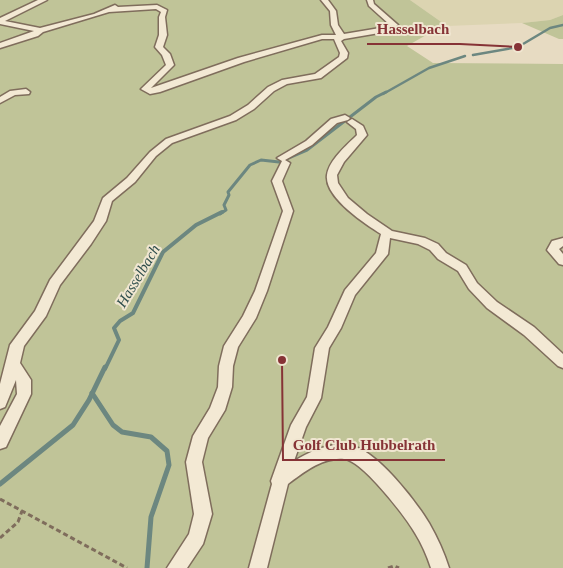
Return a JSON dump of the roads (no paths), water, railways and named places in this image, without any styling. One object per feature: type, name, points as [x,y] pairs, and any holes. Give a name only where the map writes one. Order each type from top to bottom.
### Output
[{"type":"lane","points":[[0,22],[16,12],[44,0]]},
{"type":"lane","points":[[0,22],[40,30],[59,26],[139,0]]},
{"type":"lane","points":[[324,0],[333,10],[332,21],[335,30],[342,37]]},
{"type":"lane","points":[[108,10],[157,7],[165,11],[162,18],[163,35],[160,47],[166,54],[170,65],[164,74],[147,86],[145,89],[150,91],[241,60],[322,37],[342,37],[382,30],[394,25],[371,5],[370,0]]},
{"type":"lane","points":[[0,46],[35,34],[40,30]]},
{"type":"lane","points":[[0,404],[9,381],[17,345],[41,313],[54,283],[100,221],[107,200],[131,180],[153,154],[169,141],[233,118],[285,82],[318,76],[332,68],[343,58],[344,53],[337,40],[342,37]]},
{"type":"lane","points":[[0,100],[13,94],[26,92]]},
{"type":"lane","points":[[176,568],[197,538],[203,514],[194,462],[201,436],[216,410],[225,387],[226,366],[231,346],[249,318],[262,291],[288,211],[277,181],[284,161],[309,143],[334,121],[348,120],[360,128],[362,135],[334,168],[331,185],[340,196],[363,216],[389,234],[421,241],[434,247],[442,256],[462,268],[473,286],[492,305],[530,332],[563,362]]},
{"type":"lane","points":[[258,568],[280,480],[298,425],[314,398],[322,348],[334,328],[349,293],[382,254],[385,236],[389,234]]},
{"type":"lane","points":[[563,242],[556,244],[552,250],[563,261]]},
{"type":"lane","points":[[0,442],[24,394],[24,380],[13,364]]},
{"type":"lane","points":[[280,480],[301,465],[326,452],[352,453],[364,460],[418,522],[440,568]]},
{"type":"waterway","name":"Hasselbach","points":[[473,55],[518,47],[550,28],[563,25]]},
{"type":"waterway","name":"Hasselbach","points":[[383,94],[429,68],[465,56]]},
{"type":"waterway","name":"Hasselbach","points":[[220,214],[226,210],[224,205],[229,195],[228,192],[250,165],[261,160],[279,162],[307,150],[376,97],[386,92]]},
{"type":"waterway","name":"Hasselbach","points":[[105,369],[119,340],[114,328],[120,321],[133,313],[163,252],[196,225],[222,212]]},
{"type":"waterway","name":"Hasselbach","points":[[92,393],[105,367]]},
{"type":"waterway","points":[[0,484],[73,425],[92,393]]},
{"type":"waterway","name":"Hasselbach","points":[[92,393],[113,425],[122,432],[151,437],[167,451],[169,465],[151,517],[147,568]]},
{"type":"place","name":"Hasselbach","points":[[518,47]]},
{"type":"place","name":"Golf Club Hubbelrath","points":[[282,360]]}]
